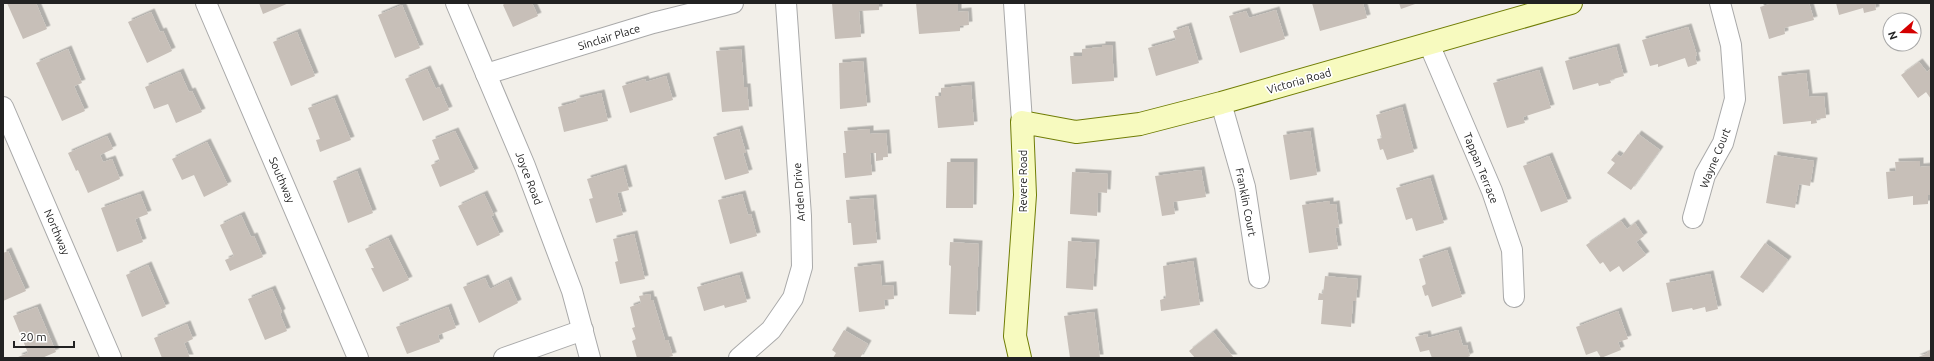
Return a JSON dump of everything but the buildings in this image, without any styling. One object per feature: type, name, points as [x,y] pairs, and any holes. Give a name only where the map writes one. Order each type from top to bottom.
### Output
[{"type":"street","name":"Southway","points":[[206,3],[358,358]]},
{"type":"street","name":"Joyce Road","points":[[456,3],[531,181],[572,291],[590,358]]},
{"type":"street","name":"Sinclair Place","points":[[486,74],[653,23],[733,3]]},
{"type":"street","name":"Arden Drive","points":[[739,358],[771,330],[793,298],[802,267],[801,216],[786,3]]},
{"type":"street","name":"Revere Road","points":[[1014,3],[1025,195],[1015,336],[1020,358]]},
{"type":"street","name":"Victoria Road","points":[[1022,122],[1076,132],[1140,124],[1221,103],[1571,3]]},
{"type":"street","name":"Wayne Court","points":[[1693,218],[1706,175],[1723,143],[1735,99],[1731,45],[1720,3]]},
{"type":"street","name":"Tappan Terrace","points":[[1429,44],[1494,198],[1512,250],[1514,297]]},
{"type":"street","name":"Franklin Court","points":[[1221,103],[1245,187],[1259,278]]},
{"type":"street","name":"Northway","points":[[3,107],[111,358]]},
{"type":"street","points":[[504,358],[583,330]]}]
